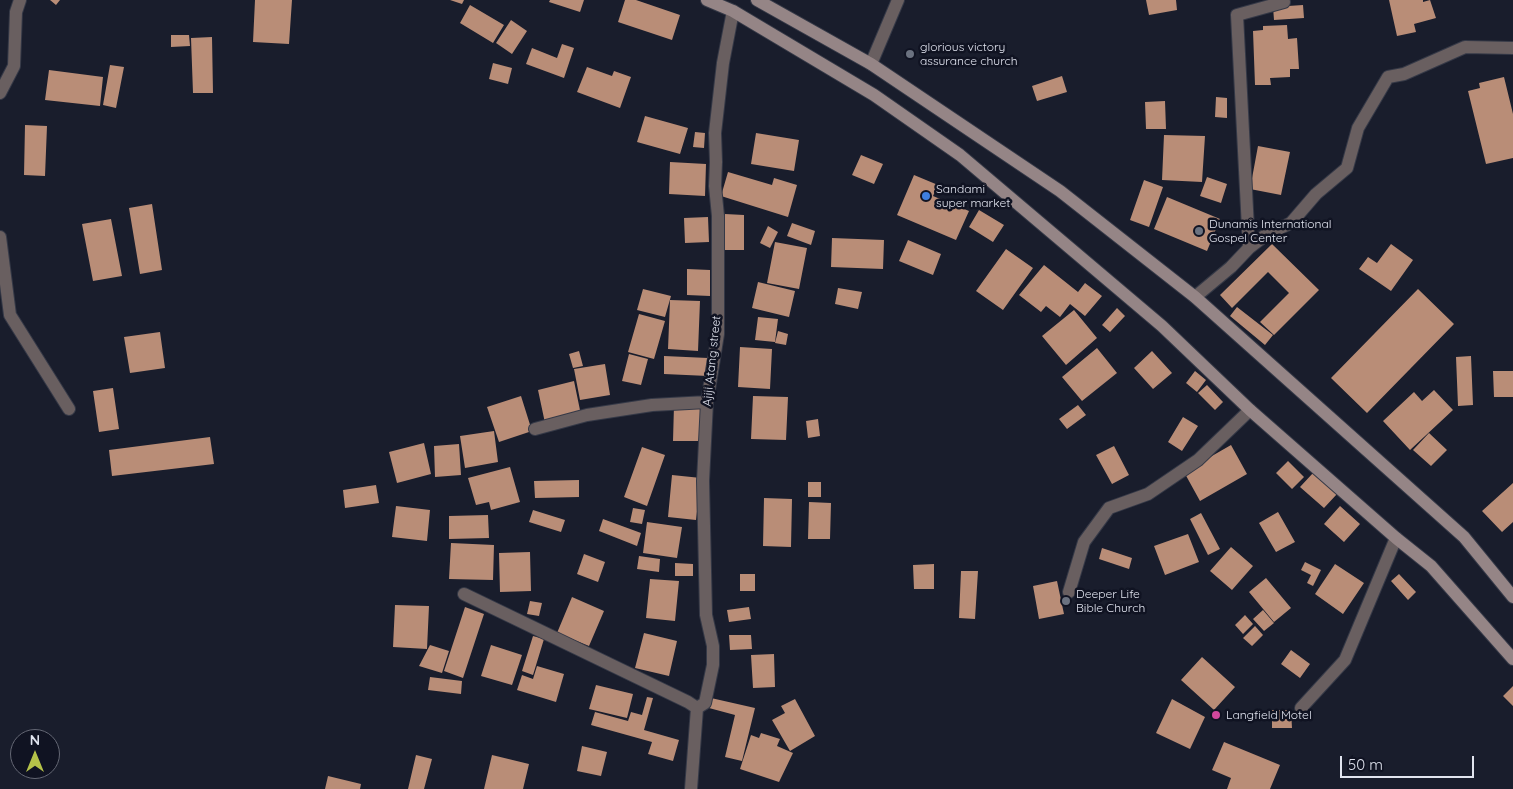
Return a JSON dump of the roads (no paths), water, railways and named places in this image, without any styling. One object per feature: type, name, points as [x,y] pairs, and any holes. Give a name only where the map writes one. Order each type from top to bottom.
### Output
[{"type":"main road","points":[[707,0],[732,11],[874,95],[960,155],[1162,326],[1250,410],[1396,538],[1431,566],[1457,593],[1513,659]]},
{"type":"main road","points":[[757,0],[870,64],[1060,191],[1195,297],[1464,537],[1513,597]]},
{"type":"street","points":[[0,93],[14,66],[16,12],[20,0]]},
{"type":"street","points":[[870,64],[898,0]]},
{"type":"street","points":[[1249,248],[1237,15],[1284,2],[1283,0]]},
{"type":"street","name":"Ajiji Atang street","points":[[691,789],[697,708],[705,703],[712,665],[712,646],[706,615],[703,481],[707,402],[718,334],[718,216],[715,186],[715,133],[723,63],[732,11]]},
{"type":"street","points":[[1195,297],[1267,234],[1291,223],[1316,194],[1347,168],[1358,128],[1388,77],[1404,74],[1465,47],[1513,48]]},
{"type":"street","points":[[0,236],[10,315],[69,409]]},
{"type":"street","points":[[535,429],[588,415],[652,405],[707,402]]},
{"type":"street","points":[[1069,592],[1084,542],[1110,508],[1148,494],[1198,460],[1250,410]]},
{"type":"street","points":[[1301,708],[1345,660],[1396,538]]},
{"type":"street","points":[[464,594],[697,708]]},
{"type":"place","name":"glorious victory assurance church","points":[[910,54]]},
{"type":"place","name":"Sandami super market","points":[[926,196]]},
{"type":"place","name":"Dunamis International Gospel Center","points":[[1199,231]]},
{"type":"place","name":"Deeper Life Bible Church","points":[[1066,601]]},
{"type":"place","name":"Langfield Motel","points":[[1216,715]]}]
